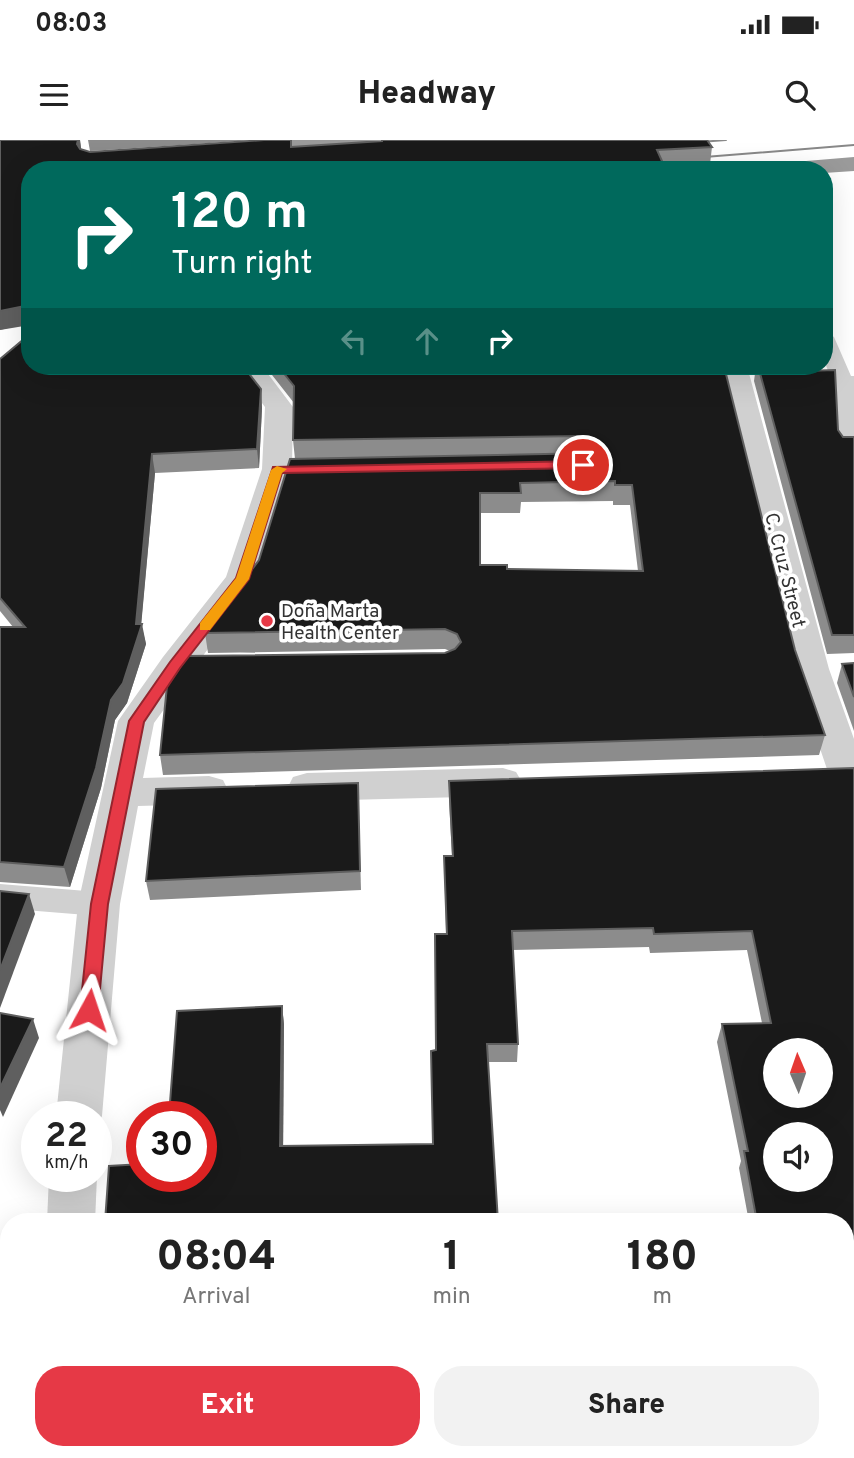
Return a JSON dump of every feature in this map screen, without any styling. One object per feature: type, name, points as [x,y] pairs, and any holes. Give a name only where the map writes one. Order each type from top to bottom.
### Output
[{"type":"highway","points":[[218,151],[371,140]]},
{"type":"highway","points":[[833,166],[854,164]]},
{"type":"street","points":[[80,1101],[99,904],[136,721],[175,665],[242,579],[290,469],[279,407],[255,375]]},
{"type":"street","name":"C. Cruz Street","points":[[736,375],[827,669],[851,771]]},
{"type":"street","points":[[806,773],[851,771]]},
{"type":"street","points":[[120,793],[532,781]]},
{"type":"street","points":[[71,1213],[72,1192]]},
{"type":"lane","points":[[833,354],[849,382],[847,448]]},
{"type":"lane","points":[[175,665],[211,664]]},
{"type":"lane","points":[[0,896],[99,904]]},
{"type":"building","points":[[0,140],[78,140],[80,149],[90,152],[264,140],[291,140],[291,147],[382,140],[707,140],[712,147],[657,150],[662,161],[21,161],[21,307],[0,311]]},
{"type":"building","points":[[21,342],[21,375],[250,375],[261,389],[257,449],[152,454],[136,624],[142,624],[123,683],[111,700],[96,768],[64,867],[0,862],[0,627],[25,627],[0,598],[0,359]]},
{"type":"building","points":[[835,370],[838,430],[843,437],[854,437],[854,635],[832,635],[760,375],[833,375]]},
{"type":"building","points":[[285,375],[726,375],[795,650],[825,735],[160,755],[167,686],[188,656],[445,653],[455,649],[461,642],[457,634],[445,629],[205,633],[259,560],[290,459],[594,453],[599,447],[596,439],[586,436],[293,440],[294,386]],"holes":[[[615,481],[615,485],[632,485],[643,571],[507,569],[507,565],[480,565],[480,493],[521,493],[520,483]]]},
{"type":"building","points":[[854,663],[854,697],[842,664]]},
{"type":"building","points":[[854,768],[854,1213],[755,1213],[744,1151],[748,1151],[722,1024],[771,1023],[752,931],[654,934],[653,928],[512,931],[518,1044],[487,1044],[497,1213],[106,1213],[107,1192],[112,1192],[112,1166],[126,1165],[126,1192],[217,1192],[217,1101],[170,1101],[177,1011],[282,1006],[280,1146],[433,1144],[431,1051],[436,1050],[435,934],[447,934],[444,856],[453,856],[449,781]]},
{"type":"building","points":[[358,783],[360,871],[146,881],[156,789]]},
{"type":"building","points":[[0,891],[29,894],[0,970]]},
{"type":"building","points":[[0,1013],[33,1019],[0,1088]]},
{"type":"tram line","points":[[687,143],[726,140]]},
{"type":"tram line","points":[[692,158],[854,145]]},
{"type":"slow traffic","points":[[205,626],[242,579],[277,470],[280,469]]},
{"type":"place","name":"Doña Marta Health Center","points":[[267,621]]},
{"type":"route","points":[[89,1010],[99,904],[136,721],[175,665],[242,579],[277,470],[583,465]]}]
